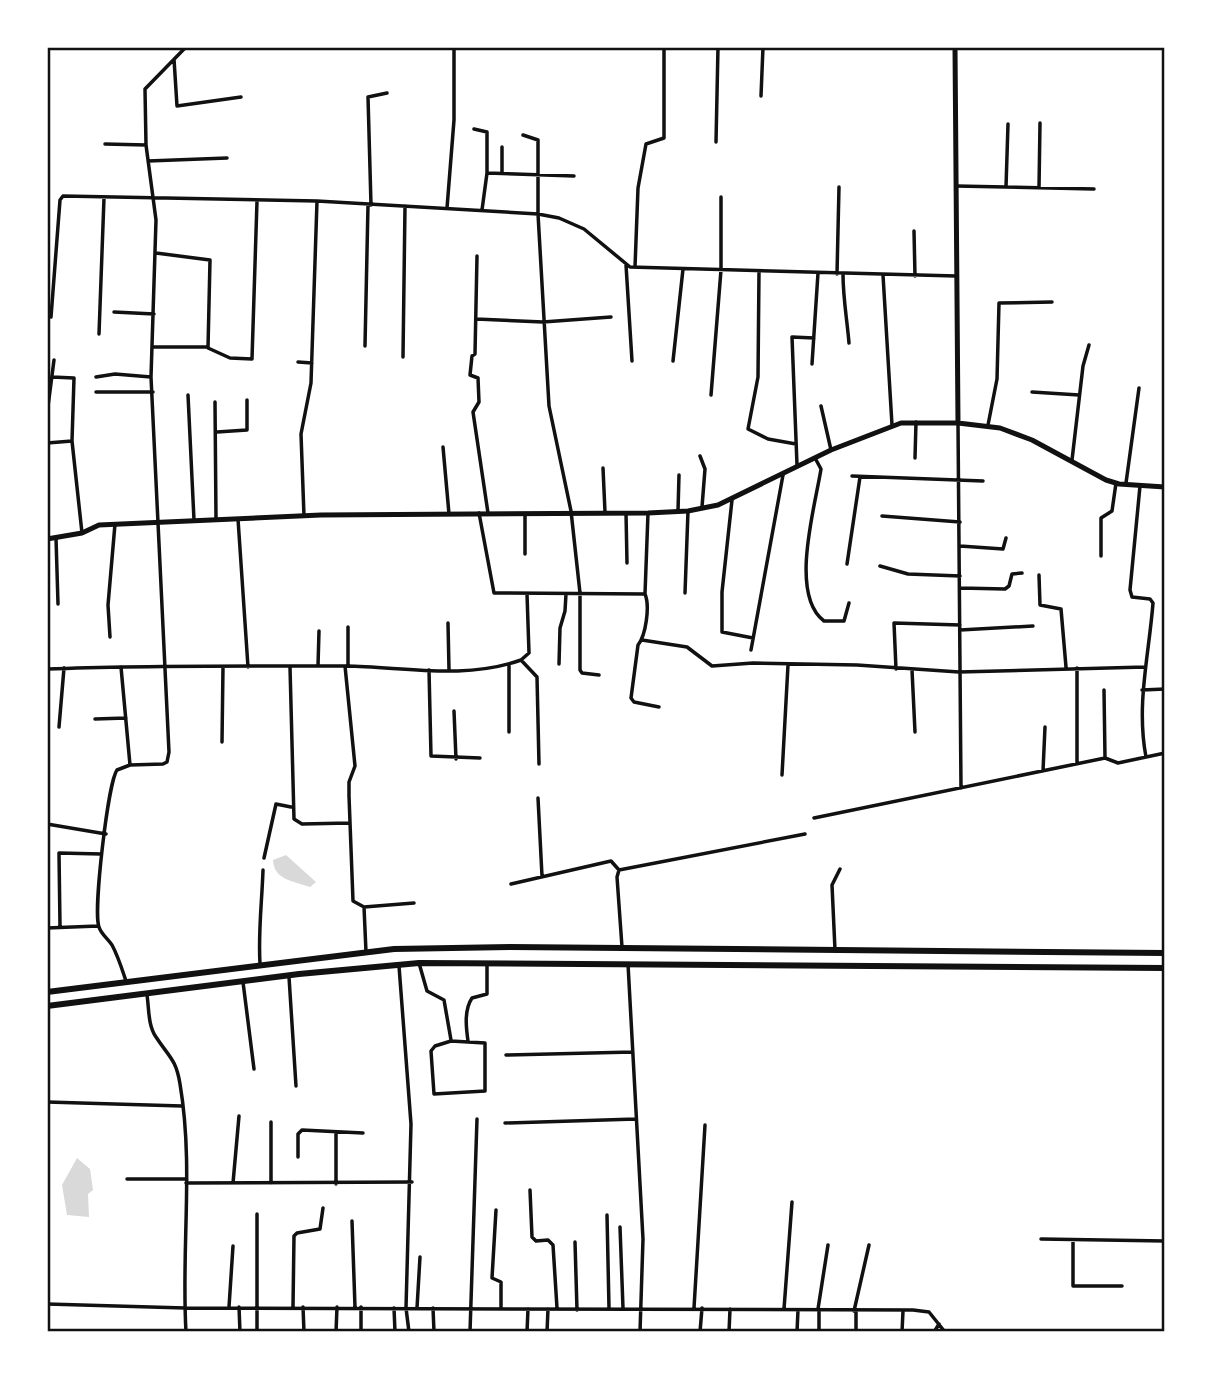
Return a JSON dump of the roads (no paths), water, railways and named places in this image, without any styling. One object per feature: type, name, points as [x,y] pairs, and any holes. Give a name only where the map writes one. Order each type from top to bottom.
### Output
[{"type":"highway","points":[[47,992],[366,952],[497,947],[1165,953]]},
{"type":"highway","points":[[939,951],[939,964]]},
{"type":"highway","points":[[47,1006],[289,975],[419,963],[487,961],[939,964],[1165,968]]},
{"type":"highway","points":[[297,962],[299,974]]},
{"type":"street","points":[[127,983],[111,943],[98,926],[98,868],[106,834],[109,795],[114,774],[130,765],[167,762],[169,752],[151,377],[156,253],[155,200],[146,145],[145,89],[186,47]]},
{"type":"street","points":[[447,208],[454,120],[454,47]]},
{"type":"street","points":[[635,267],[638,188],[646,144],[664,138],[664,47]]},
{"type":"street","points":[[716,142],[719,47]]},
{"type":"street","points":[[761,96],[763,47]]},
{"type":"street","points":[[955,47],[961,788]]},
{"type":"street","points":[[174,59],[177,106],[241,97]]},
{"type":"street","points":[[365,346],[369,205],[368,97],[387,93]]},
{"type":"street","points":[[1039,188],[1040,123]]},
{"type":"street","points":[[1006,187],[1008,124]]},
{"type":"street","points":[[474,129],[487,132],[487,173],[482,210]]},
{"type":"street","points":[[523,135],[538,140],[538,215],[549,406],[571,511],[580,593],[580,672],[599,675]]},
{"type":"street","points":[[105,144],[146,145]]},
{"type":"street","points":[[502,147],[502,172]]},
{"type":"street","points":[[148,161],[227,158]]},
{"type":"street","points":[[487,173],[574,176]]},
{"type":"street","points":[[956,186],[1094,188]]},
{"type":"street","points":[[837,274],[839,187]]},
{"type":"street","points":[[51,317],[60,197],[317,201],[482,210],[559,218],[584,229],[626,265],[635,267],[958,276]]},
{"type":"street","points":[[711,395],[721,270],[721,197]]},
{"type":"street","points":[[99,334],[104,198]]},
{"type":"street","points":[[152,347],[208,347],[230,358],[252,359],[257,201]]},
{"type":"street","points":[[304,516],[301,434],[312,363],[317,201]]},
{"type":"street","points":[[403,357],[405,206]]},
{"type":"street","points":[[914,231],[915,276]]},
{"type":"street","points":[[156,253],[210,261],[208,347]]},
{"type":"street","points":[[477,256],[475,354],[472,356],[470,375],[478,378],[479,402],[473,411],[488,513]]},
{"type":"street","points":[[626,265],[632,361]]},
{"type":"street","points":[[673,361],[683,269]]},
{"type":"street","points":[[759,271],[758,377],[748,429],[768,439],[796,444]]},
{"type":"street","points":[[812,364],[818,273]]},
{"type":"street","points":[[843,274],[843,305],[849,343]]},
{"type":"street","points":[[883,275],[892,425]]},
{"type":"street","points":[[988,425],[997,380],[999,303],[1052,302]]},
{"type":"street","points":[[114,312],[154,314]]},
{"type":"street","points":[[476,319],[543,322],[611,317]]},
{"type":"street","points":[[797,467],[792,337],[814,338]]},
{"type":"street","points":[[1072,461],[1083,366],[1089,345]]},
{"type":"street","points":[[47,414],[54,360]]},
{"type":"street","points":[[298,362],[312,363]]},
{"type":"street","points":[[96,377],[116,374],[151,377]]},
{"type":"street","points":[[52,377],[74,378],[72,441],[82,533]]},
{"type":"street","points":[[1126,485],[1139,388]]},
{"type":"street","points":[[96,392],[152,392]]},
{"type":"street","points":[[1032,392],[1079,394]]},
{"type":"street","points":[[188,396],[194,520]]},
{"type":"street","points":[[216,432],[247,430],[247,400]]},
{"type":"street","points":[[215,402],[216,519]]},
{"type":"street","points":[[821,406],[831,450]]},
{"type":"street","points":[[915,458],[916,422]]},
{"type":"street","points":[[47,539],[82,533],[93,527],[159,521],[702,510],[831,450],[892,425],[916,422],[988,425],[1032,440],[1116,483],[1165,487]]},
{"type":"street","points":[[47,443],[72,441]]},
{"type":"street","points":[[443,447],[449,514]]},
{"type":"street","points":[[700,456],[705,469],[702,510]]},
{"type":"street","points":[[815,458],[821,469],[805,583],[815,611],[824,621],[844,621],[849,603]]},
{"type":"street","points":[[603,468],[605,512]]},
{"type":"street","points":[[751,650],[784,473]]},
{"type":"street","points":[[678,512],[679,475]]},
{"type":"street","points":[[852,477],[983,481]]},
{"type":"street","points":[[847,564],[860,477]]},
{"type":"street","points":[[1101,556],[1101,518],[1112,511],[1116,483]]},
{"type":"street","points":[[1140,486],[1130,590],[1132,597],[1150,599],[1153,603],[1142,690],[1142,731],[1146,757]]},
{"type":"street","points":[[732,498],[722,592],[722,632],[753,638]]},
{"type":"street","points":[[685,593],[688,511]]},
{"type":"street","points":[[626,512],[627,563]]},
{"type":"street","points":[[479,513],[492,590],[498,594],[645,594]]},
{"type":"street","points":[[525,513],[525,554]]},
{"type":"street","points":[[648,513],[645,594],[648,603],[642,640],[638,645],[631,698],[634,702],[659,707]]},
{"type":"street","points":[[882,516],[960,522]]},
{"type":"street","points":[[238,519],[248,668]]},
{"type":"street","points":[[110,637],[108,605],[116,524]]},
{"type":"street","points":[[55,538],[58,604]]},
{"type":"street","points":[[960,546],[1003,550],[1006,538]]},
{"type":"street","points":[[880,566],[908,574],[960,576]]},
{"type":"street","points":[[960,587],[1005,589],[1009,586],[1012,574],[1022,573]]},
{"type":"street","points":[[1039,575],[1040,605],[1061,609],[1066,667]]},
{"type":"street","points":[[47,669],[346,666],[449,670],[509,665],[529,653],[527,594]]},
{"type":"street","points":[[559,664],[559,629],[565,613],[566,594]]},
{"type":"street","points":[[448,623],[449,670]]},
{"type":"street","points":[[896,668],[894,623],[960,627],[1033,626]]},
{"type":"street","points":[[348,627],[346,666],[355,766],[349,782],[353,901],[356,906],[364,907],[414,903]]},
{"type":"street","points":[[318,666],[319,631]]},
{"type":"street","points":[[642,640],[687,648],[712,666],[753,663],[788,666],[857,665],[959,672],[1066,667],[1145,667]]},
{"type":"street","points":[[521,660],[537,677],[539,764]]},
{"type":"street","points":[[509,665],[509,732]]},
{"type":"street","points":[[782,775],[788,666]]},
{"type":"street","points":[[121,667],[130,765]]},
{"type":"street","points":[[222,742],[223,667]]},
{"type":"street","points":[[290,667],[292,807],[297,824],[349,823]]},
{"type":"street","points":[[1077,667],[1077,764]]},
{"type":"street","points":[[59,727],[64,668]]},
{"type":"street","points":[[429,670],[431,756],[480,758]]},
{"type":"street","points":[[912,670],[915,732]]},
{"type":"street","points":[[1142,690],[1165,689]]},
{"type":"street","points":[[1104,690],[1105,758]]},
{"type":"street","points":[[454,710],[456,758]]},
{"type":"street","points":[[95,719],[126,718]]},
{"type":"street","points":[[1043,771],[1045,727]]},
{"type":"street","points":[[814,818],[1105,758],[1118,763],[1165,753]]},
{"type":"street","points":[[538,797],[542,876]]},
{"type":"street","points":[[264,859],[276,804],[292,807]]},
{"type":"street","points":[[47,824],[106,834]]},
{"type":"street","points":[[620,870],[805,834]]},
{"type":"street","points":[[60,926],[59,852],[101,854]]},
{"type":"street","points":[[511,884],[611,861],[620,870]]},
{"type":"street","points":[[835,950],[832,885],[840,869]]},
{"type":"street","points":[[261,966],[257,923],[263,906],[263,870]]},
{"type":"street","points":[[620,870],[617,877],[622,948]]},
{"type":"street","points":[[364,907],[366,952]]},
{"type":"street","points":[[47,928],[98,926]]},
{"type":"street","points":[[468,1041],[468,1006],[472,998],[487,994],[487,961]]},
{"type":"street","points":[[419,963],[427,991],[443,1000],[451,1041]]},
{"type":"street","points":[[399,964],[411,1124],[412,1182],[406,1308],[409,1332]]},
{"type":"street","points":[[628,964],[643,1239],[640,1332]]},
{"type":"street","points":[[289,975],[296,1086]]},
{"type":"street","points":[[243,982],[254,1069]]},
{"type":"street","points":[[147,995],[152,1030],[176,1062],[182,1106],[187,1181],[186,1332]]},
{"type":"street","points":[[451,1041],[486,1045],[485,1091],[434,1094],[431,1051],[435,1046],[451,1041]]},
{"type":"street","points":[[506,1055],[633,1052]]},
{"type":"street","points":[[47,1102],[182,1106]]},
{"type":"street","points":[[233,1184],[239,1115]]},
{"type":"street","points":[[470,1332],[477,1119]]},
{"type":"street","points":[[505,1123],[636,1119]]},
{"type":"street","points":[[271,1122],[271,1182]]},
{"type":"street","points":[[694,1308],[705,1125]]},
{"type":"street","points":[[298,1157],[300,1131],[363,1133]]},
{"type":"street","points":[[336,1132],[336,1184]]},
{"type":"street","points":[[127,1180],[233,1184],[412,1182]]},
{"type":"street","points":[[530,1190],[532,1237],[536,1241],[548,1240],[553,1245],[557,1308]]},
{"type":"street","points":[[784,1309],[792,1202]]},
{"type":"street","points":[[293,1307],[295,1235],[320,1229],[323,1209]]},
{"type":"street","points":[[496,1210],[492,1278],[501,1282],[501,1310]]},
{"type":"street","points":[[257,1214],[257,1332]]},
{"type":"street","points":[[607,1214],[609,1308]]},
{"type":"street","points":[[352,1221],[355,1307]]},
{"type":"street","points":[[620,1227],[623,1308]]},
{"type":"street","points":[[1041,1239],[1165,1241]]},
{"type":"street","points":[[1073,1239],[1073,1286],[1122,1286]]},
{"type":"street","points":[[575,1242],[577,1310]]},
{"type":"street","points":[[819,1332],[819,1310],[828,1245]]},
{"type":"street","points":[[856,1332],[855,1311],[869,1245]]},
{"type":"street","points":[[229,1307],[233,1246]]},
{"type":"street","points":[[417,1308],[420,1257]]},
{"type":"street","points":[[47,1304],[185,1308],[577,1310],[641,1307],[903,1311],[929,1312],[945,1332]]},
{"type":"street","points":[[239,1307],[240,1332]]},
{"type":"street","points":[[303,1307],[304,1332]]},
{"type":"street","points":[[336,1332],[337,1307]]},
{"type":"street","points":[[361,1307],[361,1332]]},
{"type":"street","points":[[394,1308],[395,1332]]},
{"type":"street","points":[[433,1308],[434,1332]]},
{"type":"street","points":[[527,1332],[528,1308]]},
{"type":"street","points":[[700,1332],[702,1308]]},
{"type":"street","points":[[547,1332],[548,1309]]},
{"type":"street","points":[[729,1332],[730,1309]]},
{"type":"street","points":[[797,1332],[798,1310]]},
{"type":"street","points":[[902,1332],[903,1311]]},
{"type":"street","points":[[934,1332],[939,1324]]}]
